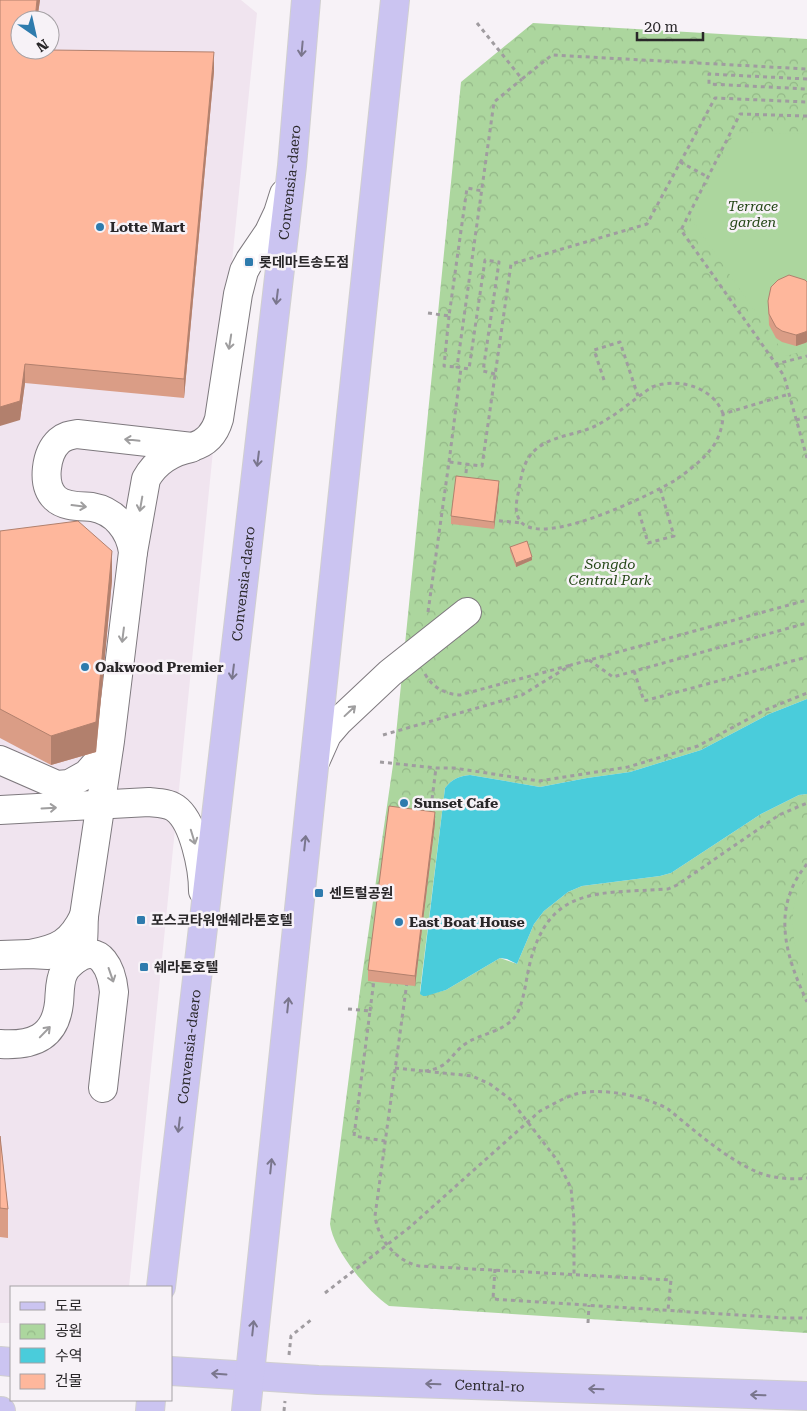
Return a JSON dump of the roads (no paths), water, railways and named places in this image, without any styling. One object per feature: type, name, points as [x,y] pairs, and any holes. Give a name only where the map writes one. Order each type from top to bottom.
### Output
[{"type":"main road","name":"Convensia-daero","points":[[161,1286],[292,166],[306,0]]},
{"type":"main road","points":[[246,1411],[248,1376],[395,0]]},
{"type":"main road","name":"Central-ro","points":[[172,1371],[248,1376],[807,1396]]},
{"type":"street","points":[[0,1044],[18,1045],[32,1042],[48,1029],[57,1014],[69,968],[82,948],[84,916],[102,805],[133,552],[144,488],[151,470],[166,457],[200,445],[216,429],[238,294],[244,271],[269,232],[278,213],[292,166]]},
{"type":"street","points":[[133,552],[128,532],[122,524],[107,512],[68,504],[54,498],[50,491],[47,469],[49,457],[54,447],[67,436],[77,434],[192,447]]},
{"type":"street","points":[[313,766],[327,735],[339,721],[390,674],[467,612]]},
{"type":"street","points":[[110,741],[112,760],[125,783],[176,809],[184,816],[190,827],[203,883],[203,927]]},
{"type":"street","points":[[0,760],[56,786],[69,784],[87,774],[96,765],[108,750],[110,741]]},
{"type":"street","points":[[0,810],[149,802],[168,805]]},
{"type":"street","points":[[30,954],[51,950],[65,942],[74,934],[84,916]]},
{"type":"street","points":[[69,968],[86,954],[97,956],[107,966],[113,980],[114,992],[102,1088]]},
{"type":"street","points":[[0,955],[47,955],[56,959],[61,966],[69,968]]},
{"type":"water","points":[[807,699],[807,794],[799,795],[761,814],[671,873],[582,886],[568,892],[544,911],[534,924],[517,964],[500,958],[446,990],[426,996],[420,994],[445,788],[453,780],[470,775],[540,787],[630,772],[701,750],[769,714]]},
{"type":"place","name":"Lotte Mart","points":[[100,227]]},
{"type":"place","name":"롯데마트송도점","points":[[249,262]]},
{"type":"place","name":"Oakwood Premier","points":[[85,667]]},
{"type":"place","name":"Sunset Cafe","points":[[404,803]]},
{"type":"place","name":"센트럴공원","points":[[319,893]]},
{"type":"place","name":"포스코타워앤쉐라톤호텔","points":[[141,920]]},
{"type":"place","name":"East Boat House","points":[[399,922]]},
{"type":"place","name":"쉐라톤호텔","points":[[144,967]]},
{"type":"park label","name":"Terrace garden","points":[[753,214]]},
{"type":"park label","name":"Songdo Central Park","points":[[610,572]]}]
